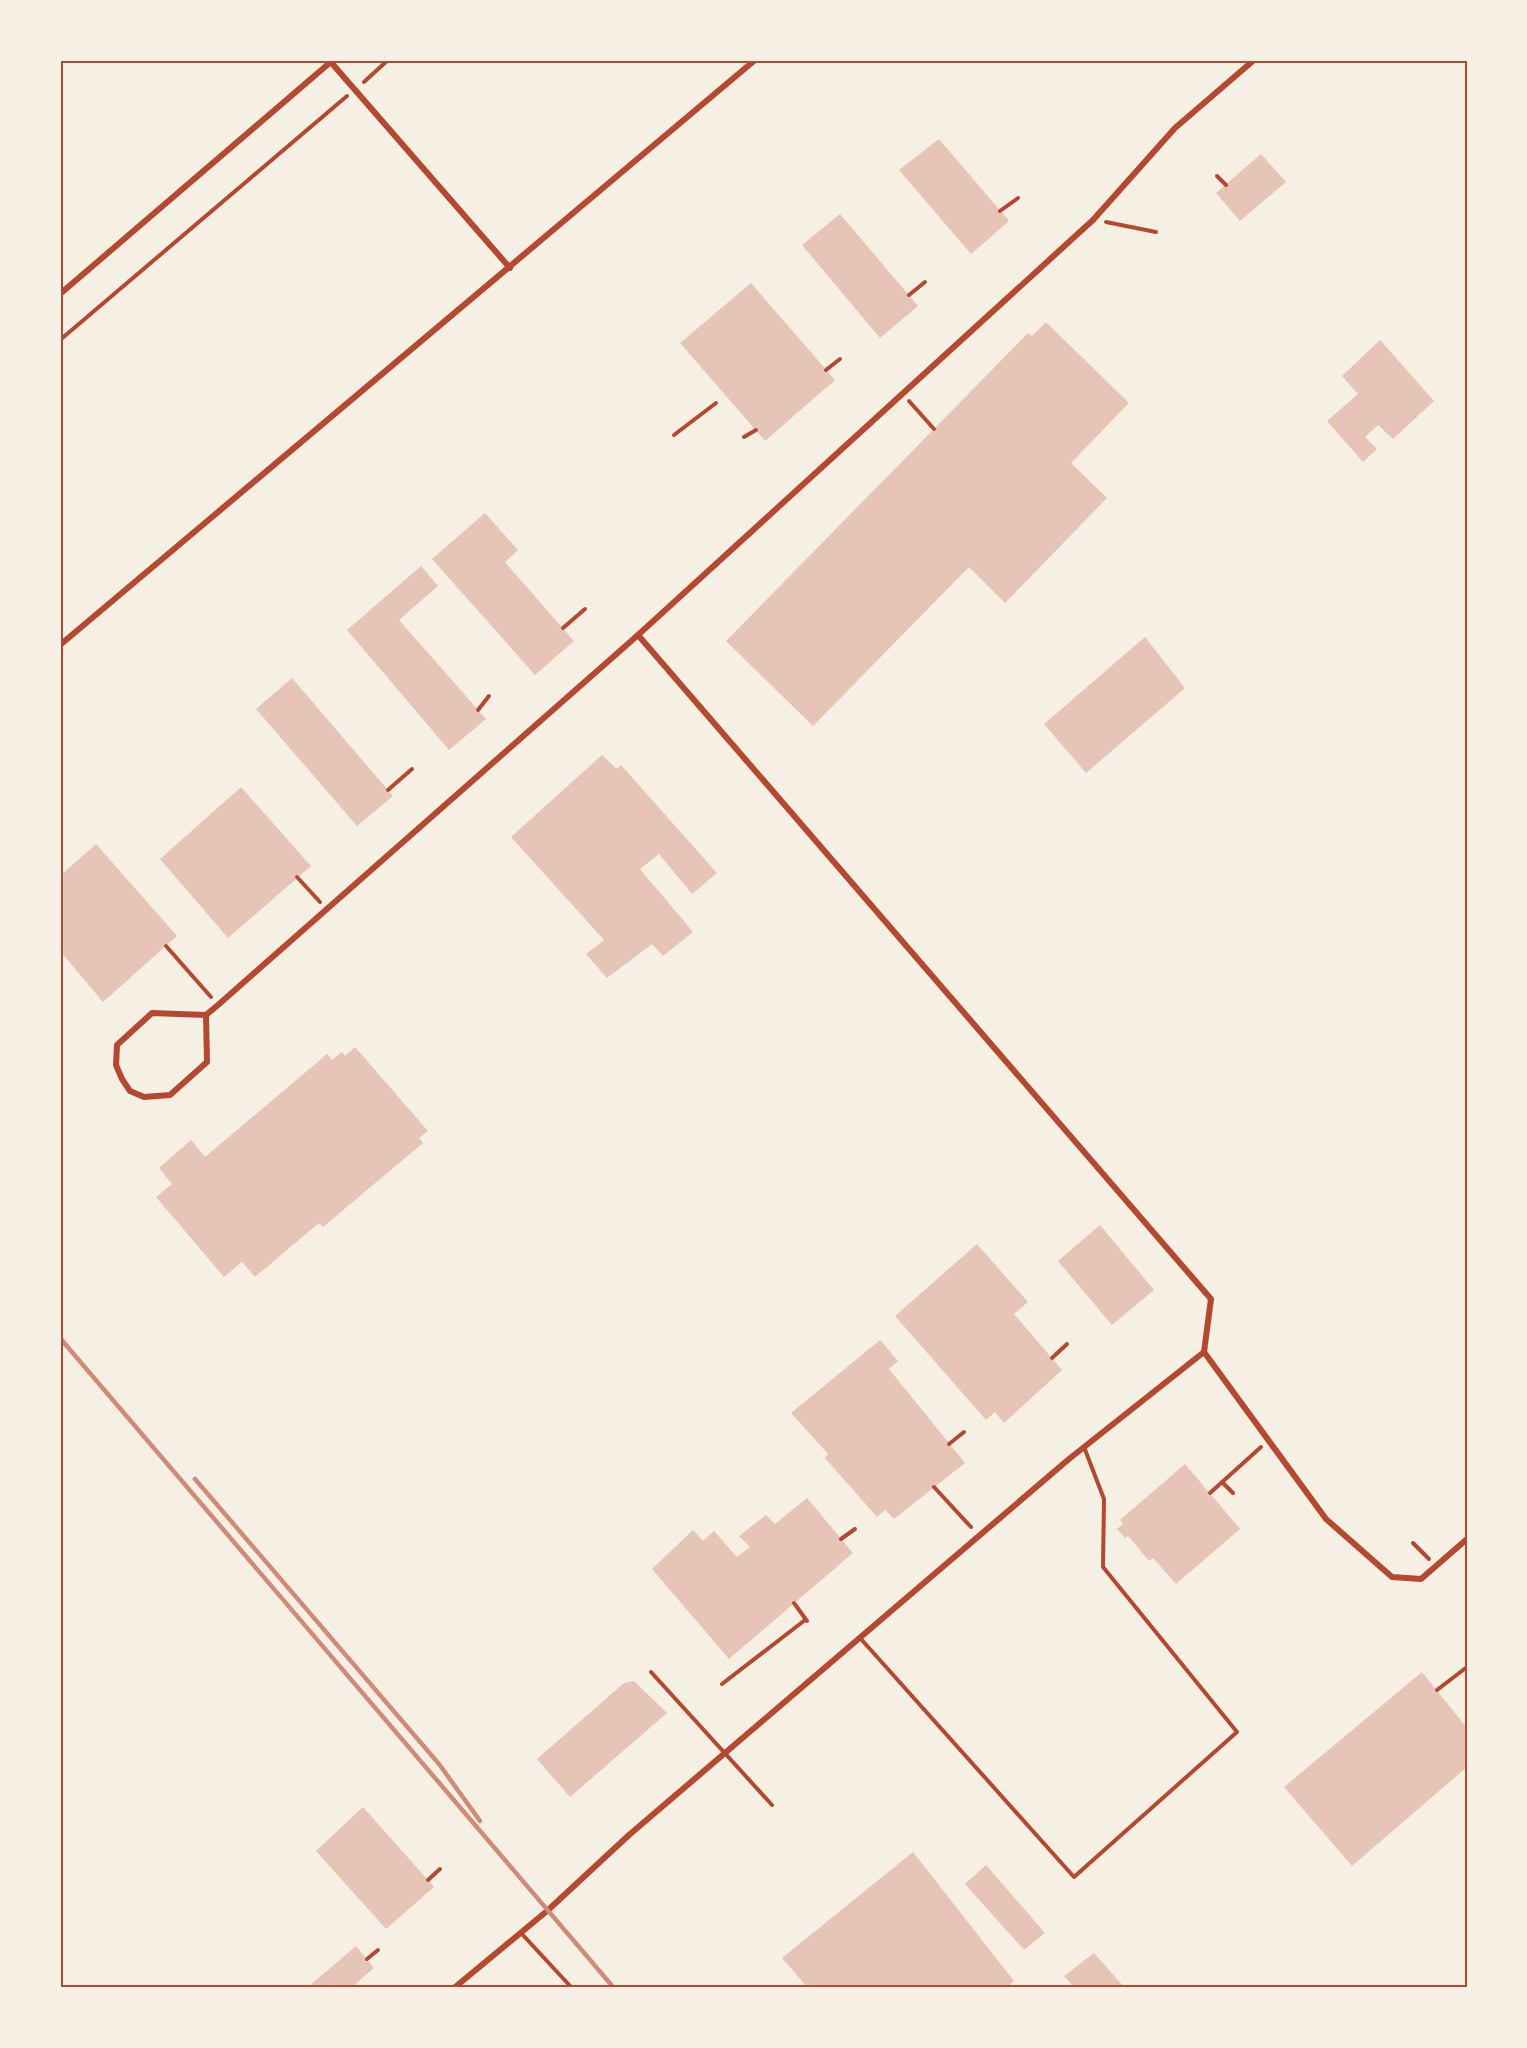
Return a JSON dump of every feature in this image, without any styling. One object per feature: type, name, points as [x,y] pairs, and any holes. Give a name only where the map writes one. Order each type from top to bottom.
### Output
[{"type":"street","points":[[60,645],[754,60]]},
{"type":"street","points":[[206,1015],[207,1062],[170,1095],[144,1096],[130,1091],[116,1065],[117,1045],[152,1013],[206,1015],[218,1005],[638,635],[1093,220],[1175,128],[1254,60]]},
{"type":"street","points":[[60,294],[331,61],[354,91],[510,268]]},
{"type":"street","points":[[638,635],[1211,1299],[1204,1352],[1326,1520],[1392,1577],[1420,1579],[1467,1539]]},
{"type":"street","points":[[454,1988],[521,1933],[629,1834],[1084,1447],[1204,1352]]},
{"type":"lane","points":[[861,1639],[1074,1877],[1237,1732],[1103,1567],[1104,1499],[1084,1447]]},
{"type":"lane","points":[[651,1672],[727,1753],[771,1805]]},
{"type":"lane","points":[[521,1933],[572,1988]]},
{"type":"path","points":[[60,340],[388,60]]},
{"type":"path","points":[[1217,177],[1226,185]]},
{"type":"path","points":[[1000,211],[1018,198]]},
{"type":"path","points":[[1093,220],[1156,232]]},
{"type":"path","points":[[909,295],[925,282]]},
{"type":"path","points":[[826,370],[840,359]]},
{"type":"path","points":[[903,393],[934,429]]},
{"type":"path","points":[[675,435],[716,403]]},
{"type":"path","points":[[744,437],[756,430]]},
{"type":"path","points":[[564,628],[585,609]]},
{"type":"path","points":[[478,710],[489,696]]},
{"type":"path","points":[[388,790],[412,769]]},
{"type":"path","points":[[297,877],[327,909]]},
{"type":"path","points":[[166,946],[218,1005]]},
{"type":"path","points":[[1052,1358],[1067,1344]]},
{"type":"path","points":[[950,1444],[964,1432]]},
{"type":"path","points":[[1210,1493],[1269,1441]]},
{"type":"path","points":[[1222,1482],[1233,1493]]},
{"type":"path","points":[[934,1487],[980,1537]]},
{"type":"path","points":[[841,1539],[855,1529]]},
{"type":"path","points":[[1413,1543],[1436,1566]]},
{"type":"path","points":[[722,1684],[806,1620],[794,1604]]},
{"type":"path","points":[[1437,1690],[1467,1667]]},
{"type":"path","points":[[428,1880],[440,1869]]},
{"type":"path","points":[[367,1959],[378,1950]]},
{"type":"building","points":[[939,139],[1009,221],[971,254],[899,170]]},
{"type":"building","points":[[1261,154],[1286,182],[1240,221],[1216,193]]},
{"type":"building","points":[[840,214],[918,306],[880,338],[802,245]]},
{"type":"building","points":[[751,283],[835,380],[765,441],[680,343]]},
{"type":"building","points":[[1046,322],[1129,403],[1071,463],[1107,498],[1005,603],[969,567],[813,726],[726,641],[1028,333],[1032,336]]},
{"type":"building","points":[[1380,340],[1434,401],[1393,439],[1378,425],[1365,437],[1377,449],[1363,462],[1327,421],[1358,394],[1342,376]]},
{"type":"building","points":[[485,513],[518,550],[505,562],[574,641],[535,675],[432,559]]},
{"type":"building","points":[[421,566],[438,586],[399,620],[486,719],[449,750],[347,630]]},
{"type":"building","points":[[1145,637],[1185,688],[1086,773],[1044,724]]},
{"type":"building","points":[[292,678],[393,796],[357,826],[256,709]]},
{"type":"building","points":[[602,755],[617,769],[621,765],[717,873],[692,894],[659,854],[640,869],[693,932],[663,956],[652,944],[607,978],[586,954],[604,940],[511,837]]},
{"type":"building","points":[[241,787],[311,866],[228,938],[160,859]]},
{"type":"building","points":[[96,844],[177,936],[103,1002],[60,951],[60,876]]},
{"type":"building","points":[[355,1047],[428,1131],[419,1138],[423,1143],[323,1227],[319,1223],[255,1277],[242,1262],[224,1277],[156,1197],[172,1184],[159,1168],[191,1140],[205,1157],[327,1054],[332,1060],[342,1052],[345,1056]]},
{"type":"building","points":[[1100,1225],[1154,1290],[1112,1325],[1058,1261]]},
{"type":"building","points":[[977,1244],[1028,1302],[1014,1314],[1062,1370],[1004,1423],[995,1412],[986,1420],[895,1316]]},
{"type":"building","points":[[880,1340],[898,1361],[889,1369],[965,1463],[894,1519],[885,1510],[877,1517],[825,1458],[828,1454],[791,1413]]},
{"type":"building","points":[[1185,1464],[1240,1529],[1176,1584],[1153,1558],[1149,1561],[1128,1536],[1125,1538],[1117,1529],[1123,1524],[1120,1520]]},
{"type":"building","points":[[807,1498],[853,1553],[729,1659],[652,1569],[693,1530],[703,1541],[714,1531],[737,1557],[750,1547],[739,1536],[766,1515],[775,1524]]},
{"type":"building","points":[[1422,1672],[1467,1728],[1467,1767],[1352,1866],[1284,1787]]},
{"type":"building","points":[[634,1681],[667,1713],[570,1797],[537,1759],[624,1683]]},
{"type":"building","points":[[363,1807],[434,1887],[386,1929],[316,1851]]},
{"type":"building","points":[[913,1852],[1014,1981],[1006,1988],[808,1988],[782,1958]]},
{"type":"building","points":[[986,1865],[1045,1933],[1024,1950],[965,1884]]},
{"type":"building","points":[[356,1946],[374,1968],[351,1988],[307,1988]]},
{"type":"building","points":[[1094,1953],[1125,1988],[1075,1988],[1064,1976]]},
{"type":"railway","points":[[60,1338],[614,1988]]},
{"type":"railway","points":[[195,1479],[439,1764],[480,1821]]}]
